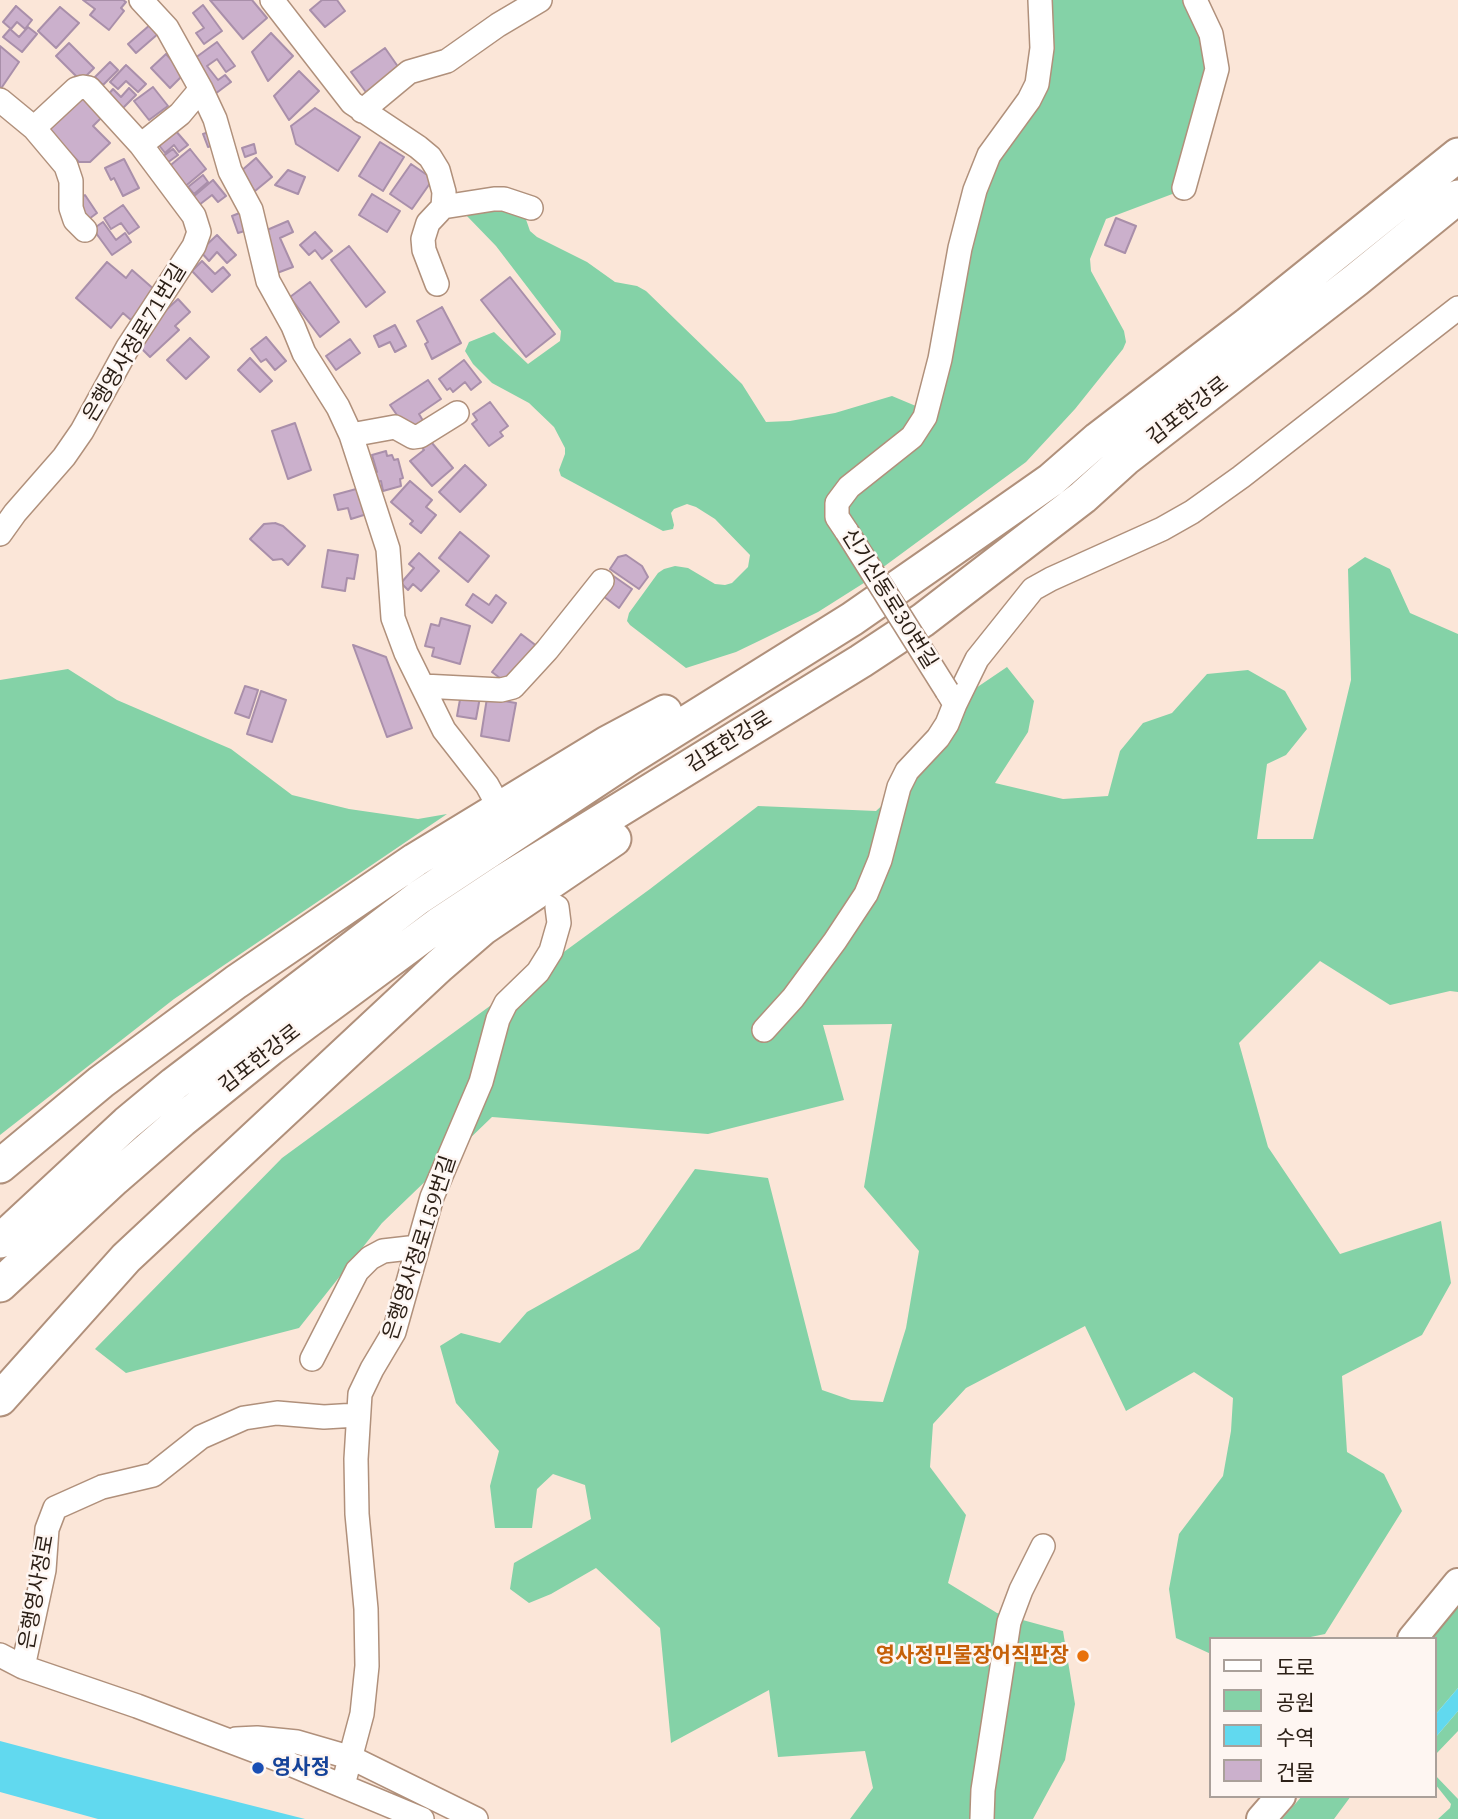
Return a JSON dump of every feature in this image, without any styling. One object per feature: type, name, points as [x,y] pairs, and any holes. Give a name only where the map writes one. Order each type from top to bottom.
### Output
[{"type":"highway","name":"김포한강로","points":[[0,1241],[127,1123],[174,1084],[418,898],[628,759],[852,619],[1051,480],[1098,439],[1248,324],[1458,156]]},
{"type":"highway","name":"김포한강로","points":[[0,1285],[114,1179],[271,1049],[439,924],[507,878],[872,654],[962,590],[1083,497],[1125,459],[1356,280],[1458,197]]},
{"type":"highway","points":[[0,1166],[101,1082],[236,982],[415,860],[607,743],[713,686],[852,619]]},
{"type":"highway","points":[[0,1399],[126,1258],[439,966],[483,928],[676,797],[755,727]]},
{"type":"main road","points":[[1414,1637],[1458,1583]]},
{"type":"main road","points":[[1261,1819],[1279,1798]]},
{"type":"street","points":[[141,0],[167,28],[201,89],[215,119],[230,171],[251,211],[268,281],[304,353],[338,407],[351,435],[388,549],[391,603],[397,631],[444,730],[488,785],[493,796]]},
{"type":"street","points":[[272,0],[342,90],[362,111],[418,146],[430,157],[443,182],[443,207]]},
{"type":"street","points":[[362,111],[409,72],[447,61],[498,25],[540,0]]},
{"type":"street","name":"신기신동로30번길","points":[[951,698],[837,517],[837,503],[849,487],[912,437],[925,417],[940,359],[960,248],[975,190],[989,156],[1029,100],[1037,83],[1042,48],[1040,0]]},
{"type":"street","points":[[1184,188],[1217,69],[1212,34],[1195,0]]},
{"type":"street","name":"은행영사정로71번길","points":[[0,534],[64,457],[82,431],[128,347],[198,238],[198,225],[194,216],[141,145],[96,93],[83,86],[76,89],[34,128]]},
{"type":"street","points":[[141,145],[180,114],[201,89]]},
{"type":"street","points":[[0,100],[34,128],[66,166],[71,181],[71,208],[75,220],[85,230]]},
{"type":"street","points":[[437,284],[424,250],[424,240],[428,223],[443,207],[504,199],[531,208]]},
{"type":"street","points":[[764,1030],[793,998],[835,942],[866,894],[880,860],[899,787],[907,771],[938,738],[947,724],[951,698],[977,659],[1034,589],[1162,529],[1192,512],[1252,469],[1458,308]]},
{"type":"street","points":[[351,435],[395,427],[412,437],[420,436],[457,413]]},
{"type":"street","points":[[422,686],[501,690],[513,687],[554,643],[601,581]]},
{"type":"street","name":"은행영사정로159번길","points":[[343,1785],[352,1758],[365,1694],[367,1666],[366,1609],[357,1514],[357,1415],[360,1394],[394,1332],[432,1197],[481,1082],[498,1019],[506,1003],[538,972],[551,951],[559,923],[557,907]]},
{"type":"street","points":[[312,1359],[357,1271],[370,1258],[383,1251],[418,1247]]},
{"type":"street","name":"은행영사정로","points":[[11,1666],[44,1570],[47,1529],[55,1508],[102,1487],[153,1475],[201,1437],[244,1418],[277,1413],[324,1417],[357,1415]]},
{"type":"street","points":[[982,1819],[985,1777],[1009,1622],[1021,1590],[1043,1546]]},
{"type":"street","name":"은행영사정로","points":[[0,1655],[11,1666],[226,1740],[422,1819]]},
{"type":"street","points":[[226,1740],[277,1739],[319,1747],[352,1758],[476,1819]]},
{"type":"green space","points":[[1045,0],[1187,0],[1211,55],[1175,193],[1106,219],[1090,259],[1091,271],[1124,331],[1126,342],[1123,349],[1075,409],[1026,462],[882,568],[848,520],[845,501],[913,445],[985,179],[1028,111]]},
{"type":"green space","points":[[466,207],[522,208],[530,231],[537,237],[587,262],[615,282],[637,286],[646,291],[742,384],[766,422],[790,421],[835,413],[892,396],[923,409],[917,422],[834,494],[867,581],[818,612],[736,652],[686,668],[630,625],[627,621],[629,613],[658,573],[664,569],[675,566],[688,568],[715,584],[725,585],[732,583],[748,567],[750,555],[715,519],[696,507],[687,504],[674,509],[671,513],[673,529],[663,531],[561,476],[559,470],[565,448],[554,427],[529,403],[492,383],[473,364],[465,351],[469,342],[494,332],[528,364],[560,341],[561,331],[496,246],[466,215]]},
{"type":"green space","points":[[1365,557],[1390,569],[1410,613],[1458,634],[1458,992],[1450,991],[1390,1005],[1320,961],[1239,1043],[1268,1147],[1340,1254],[1441,1221],[1451,1283],[1422,1335],[1342,1376],[1347,1452],[1384,1474],[1402,1511],[1325,1634],[1311,1637],[1210,1637],[1210,1654],[1176,1638],[1169,1589],[1179,1534],[1223,1476],[1231,1431],[1233,1398],[1194,1372],[1126,1411],[1085,1326],[966,1388],[933,1424],[930,1467],[966,1515],[948,1583],[997,1613],[1063,1631],[1075,1704],[1065,1760],[1033,1819],[850,1819],[873,1788],[865,1751],[778,1757],[769,1690],[671,1743],[660,1628],[596,1568],[551,1594],[529,1603],[510,1589],[514,1563],[591,1519],[585,1485],[553,1474],[537,1489],[532,1528],[495,1528],[490,1486],[499,1451],[456,1403],[440,1346],[461,1333],[500,1343],[527,1312],[639,1249],[695,1169],[768,1178],[822,1390],[851,1400],[883,1402],[906,1328],[919,1251],[864,1187],[892,1024],[823,1025],[844,1100],[708,1134],[492,1117],[382,1223],[299,1328],[126,1373],[95,1349],[282,1158],[650,889],[758,806],[876,811],[943,749],[976,688],[1007,667],[1034,701],[1028,732],[995,783],[1063,799],[1108,796],[1120,751],[1143,723],[1172,713],[1207,674],[1248,670],[1285,691],[1307,729],[1286,755],[1267,764],[1257,839],[1313,839],[1351,680],[1348,569]]},
{"type":"green space","points":[[68,669],[117,700],[231,749],[292,795],[349,809],[418,819],[447,814],[174,999],[0,1135],[0,680]]},
{"type":"green space","points":[[1458,1606],[1458,1688],[1437,1713],[1437,1637],[1433,1637]]},
{"type":"green space","points":[[1458,1711],[1458,1731],[1437,1753],[1437,1736]]},
{"type":"green space","points":[[1437,1777],[1458,1799],[1458,1819],[1438,1819],[1451,1804],[1437,1786]]},
{"type":"green space","points":[[1300,1798],[1350,1798],[1334,1819],[1282,1819]]},
{"type":"water","points":[[1458,1688],[1458,1711],[1437,1736],[1437,1713]]},
{"type":"water","points":[[0,1741],[305,1819],[98,1819],[0,1792]]},
{"type":"building","points":[[83,0],[126,2],[121,8],[124,11],[109,30],[90,15],[95,9]]},
{"type":"building","points":[[210,0],[252,0],[267,18],[243,39]]},
{"type":"building","points":[[322,0],[337,0],[345,11],[325,27],[310,10]]},
{"type":"building","points":[[203,5],[222,31],[204,44],[196,33],[204,28],[193,13]]},
{"type":"building","points":[[16,6],[32,20],[25,29],[17,22],[11,29],[3,22]]},
{"type":"building","points":[[60,7],[79,23],[56,48],[38,31]]},
{"type":"building","points":[[151,24],[159,33],[136,53],[128,44]]},
{"type":"building","points":[[28,27],[37,34],[22,52],[3,37],[10,29],[19,37]]},
{"type":"building","points":[[271,33],[293,56],[268,81],[252,52]]},
{"type":"building","points":[[217,42],[235,66],[226,72],[217,59],[207,66],[218,80],[225,75],[231,82],[215,94],[191,61]]},
{"type":"building","points":[[69,43],[94,68],[81,81],[56,56]]},
{"type":"building","points":[[0,46],[19,62],[0,90]]},
{"type":"building","points":[[385,48],[401,71],[368,95],[351,72]]},
{"type":"building","points":[[166,54],[184,74],[170,88],[151,68]]},
{"type":"building","points":[[110,62],[118,70],[103,85],[95,77]]},
{"type":"building","points":[[126,65],[146,84],[138,92],[126,81],[118,89],[110,82]]},
{"type":"building","points":[[299,71],[319,91],[289,120],[274,96]]},
{"type":"building","points":[[153,87],[168,106],[149,120],[134,101]]},
{"type":"building","points":[[129,88],[136,95],[121,110],[107,96],[113,89],[121,97]]},
{"type":"building","points":[[81,96],[102,117],[93,126],[110,143],[90,162],[79,162],[47,129]]},
{"type":"building","points":[[315,108],[360,137],[338,171],[296,144],[291,126]]},
{"type":"building","points":[[175,130],[188,145],[179,152],[174,145],[165,153],[158,144]]},
{"type":"building","points":[[212,131],[217,144],[208,147],[203,134]]},
{"type":"building","points":[[380,142],[404,157],[383,191],[359,176]]},
{"type":"building","points":[[254,144],[256,153],[245,157],[242,148]]},
{"type":"building","points":[[173,149],[178,155],[167,163],[162,157]]},
{"type":"building","points":[[190,149],[206,169],[182,189],[166,169]]},
{"type":"building","points":[[256,158],[272,177],[255,191],[240,172]]},
{"type":"building","points":[[124,159],[139,188],[123,196],[114,178],[111,180],[105,168]]},
{"type":"building","points":[[411,164],[433,179],[412,209],[390,194]]},
{"type":"building","points":[[288,170],[305,177],[298,194],[275,185]]},
{"type":"building","points":[[203,175],[208,182],[194,194],[188,187]]},
{"type":"building","points":[[213,180],[226,196],[218,202],[212,195],[199,205],[193,197]]},
{"type":"building","points":[[372,194],[400,211],[387,232],[359,215]]},
{"type":"building","points":[[85,195],[97,213],[89,219],[76,201]]},
{"type":"building","points":[[123,205],[139,227],[129,234],[121,223],[111,229],[104,218]]},
{"type":"building","points":[[242,212],[248,230],[238,233],[232,216]]},
{"type":"building","points":[[1116,218],[1136,226],[1125,253],[1105,245]]},
{"type":"building","points":[[288,221],[293,232],[280,238],[293,267],[277,273],[267,230]]},
{"type":"building","points":[[103,222],[116,240],[125,233],[131,242],[112,255],[93,229]]},
{"type":"building","points":[[315,232],[332,251],[322,259],[315,250],[309,255],[300,245]]},
{"type":"building","points":[[217,235],[236,255],[227,263],[217,252],[209,261],[200,251]]},
{"type":"building","points":[[349,246],[385,292],[366,307],[331,260]]},
{"type":"building","points":[[202,261],[215,274],[223,267],[230,275],[212,292],[192,271]]},
{"type":"building","points":[[107,262],[126,278],[132,270],[156,291],[131,320],[123,313],[111,328],[76,298]]},
{"type":"building","points":[[510,277],[555,334],[526,357],[481,300]]},
{"type":"building","points":[[310,282],[339,322],[320,337],[290,297]]},
{"type":"building","points":[[178,299],[190,312],[175,326],[179,330],[150,357],[139,346],[153,322]]},
{"type":"building","points":[[442,307],[461,343],[432,359],[425,344],[428,342],[417,321]]},
{"type":"building","points":[[395,325],[406,346],[395,352],[390,342],[379,347],[374,336]]},
{"type":"building","points":[[266,337],[286,361],[275,370],[266,359],[261,362],[251,349]]},
{"type":"building","points":[[190,338],[209,357],[186,379],[167,360]]},
{"type":"building","points":[[350,339],[360,353],[336,370],[326,356]]},
{"type":"building","points":[[250,358],[272,381],[260,392],[238,370]]},
{"type":"building","points":[[464,360],[481,382],[471,390],[465,382],[453,392],[450,388],[447,390],[439,379]]},
{"type":"building","points":[[428,380],[441,399],[419,414],[425,424],[414,432],[406,428],[390,405]]},
{"type":"building","points":[[490,402],[508,426],[500,432],[503,436],[489,446],[472,424],[477,420],[473,414]]},
{"type":"building","points":[[295,423],[311,470],[288,479],[272,431]]},
{"type":"building","points":[[427,437],[453,468],[432,486],[410,461],[424,450],[419,444]]},
{"type":"building","points":[[386,451],[387,456],[392,455],[394,460],[398,459],[403,478],[400,479],[401,486],[383,491],[381,481],[376,482],[373,473],[377,472],[372,455]]},
{"type":"building","points":[[465,465],[486,485],[460,512],[439,492]]},
{"type":"building","points":[[410,481],[432,500],[426,507],[436,515],[421,533],[410,524],[413,521],[391,502]]},
{"type":"building","points":[[360,488],[367,514],[351,519],[348,508],[338,510],[334,495]]},
{"type":"building","points":[[275,523],[283,526],[305,546],[288,565],[282,559],[273,560],[250,539],[264,524]]},
{"type":"building","points":[[460,532],[489,556],[468,582],[439,558]]},
{"type":"building","points":[[328,550],[358,555],[354,579],[347,578],[345,591],[322,587]]},
{"type":"building","points":[[419,553],[439,571],[421,591],[413,584],[408,590],[401,583],[414,568],[409,564]]},
{"type":"building","points":[[626,555],[642,566],[648,577],[639,589],[610,569],[618,557]]},
{"type":"building","points":[[612,575],[632,589],[619,608],[599,593]]},
{"type":"building","points":[[473,594],[489,605],[496,595],[506,603],[492,623],[466,605]]},
{"type":"building","points":[[441,618],[470,626],[460,664],[432,656],[434,648],[425,646],[431,624],[439,626]]},
{"type":"building","points":[[521,634],[538,647],[509,685],[492,672]]},
{"type":"building","points":[[353,645],[386,657],[412,728],[387,737]]},
{"type":"building","points":[[245,686],[258,690],[249,718],[235,713]]},
{"type":"building","points":[[261,691],[286,700],[272,742],[247,734]]},
{"type":"building","points":[[461,694],[480,697],[476,719],[457,716]]},
{"type":"building","points":[[487,698],[516,703],[509,741],[481,736]]},
{"type":"place","name":"영사정민물장어직판장","points":[[1083,1656]]},
{"type":"place","name":"영사정","points":[[258,1768]]}]
